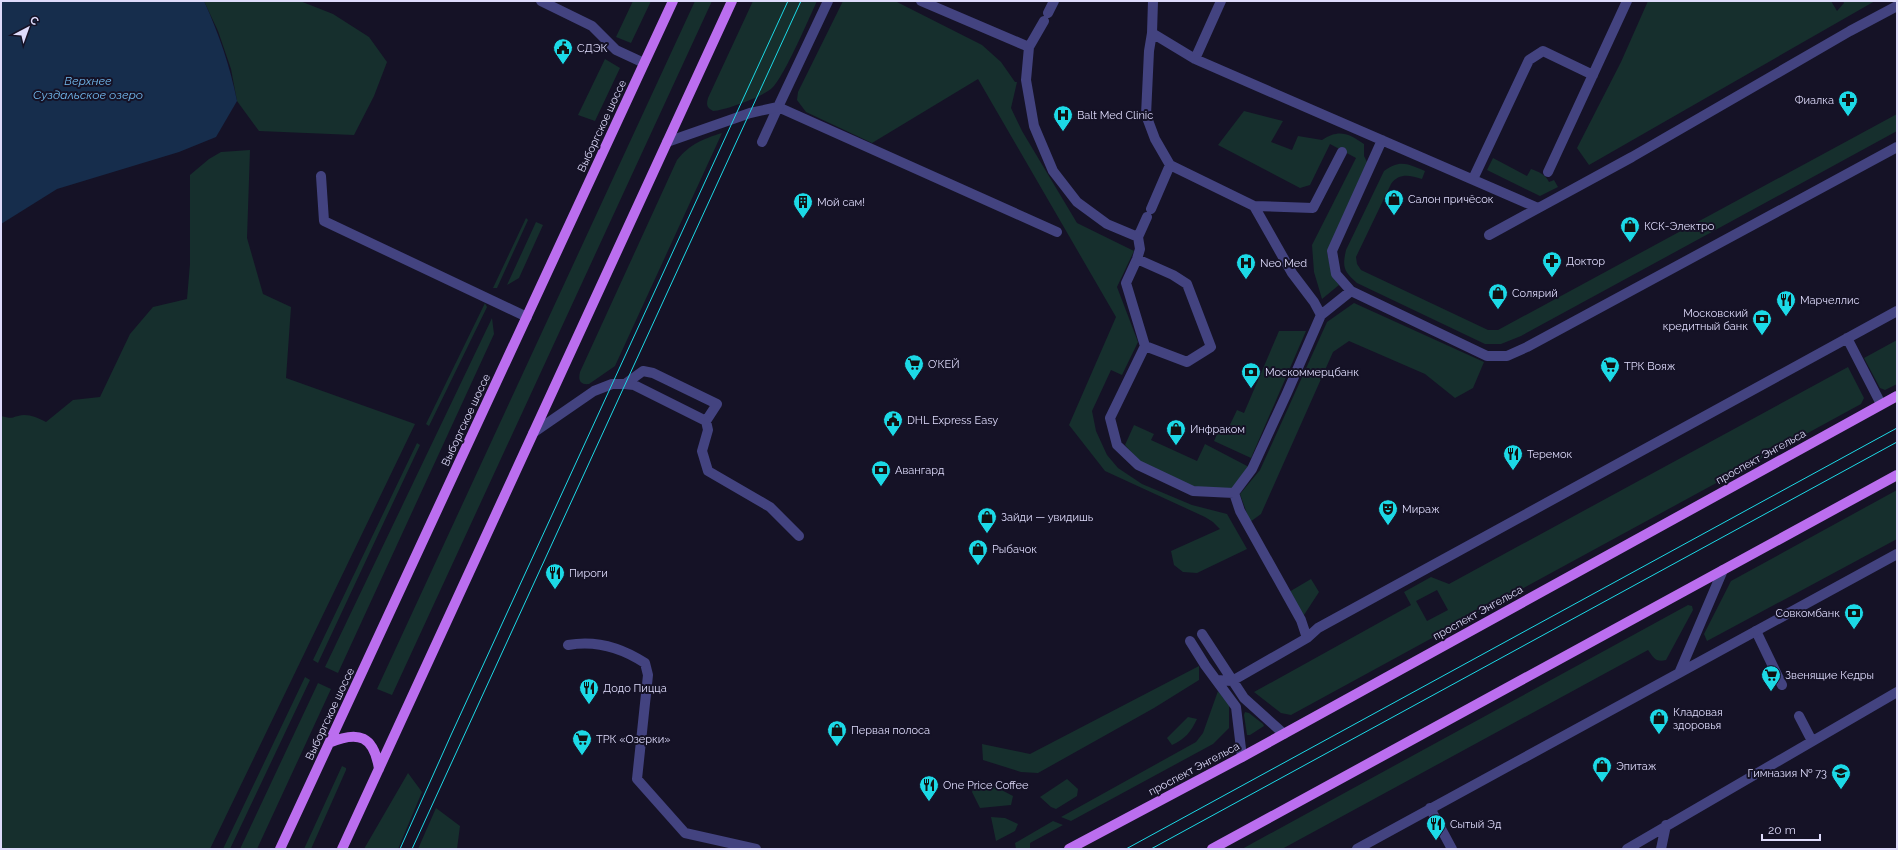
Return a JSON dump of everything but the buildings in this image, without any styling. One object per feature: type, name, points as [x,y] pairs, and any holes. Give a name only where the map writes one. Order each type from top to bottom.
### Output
[{"type":"main road","name":"Выборгское шоссе","points":[[280,849],[330,744],[673,1]]},
{"type":"main road","points":[[342,849],[732,1]]},
{"type":"main road","name":"проспект Энгельса","points":[[1069,849],[1242,757],[1897,396]]},
{"type":"main road","points":[[1212,849],[1897,475]]},
{"type":"main road","points":[[330,744],[341,738],[352,736],[362,738],[373,747],[379,769]]},
{"type":"street","points":[[540,1],[592,26],[616,50],[644,64]]},
{"type":"street","points":[[762,142],[828,1]]},
{"type":"street","points":[[921,1],[1029,47]]},
{"type":"street","points":[[1054,1],[1029,47],[1026,80],[1034,126],[1053,171],[1077,202],[1107,224],[1138,238]]},
{"type":"street","points":[[1153,1],[1146,115],[1155,139],[1170,165],[1254,206],[1313,208],[1342,152]]},
{"type":"street","points":[[1195,59],[1221,1]]},
{"type":"street","points":[[1548,172],[1627,1]]},
{"type":"street","points":[[1489,235],[1639,153],[1850,31],[1897,6]]},
{"type":"street","points":[[1152,33],[1195,59],[1538,208]]},
{"type":"street","points":[[1473,179],[1529,60],[1543,51],[1593,75]]},
{"type":"street","points":[[667,142],[750,113],[778,107],[1057,232]]},
{"type":"street","points":[[1382,140],[1332,251],[1336,274],[1351,290],[1487,356],[1507,356],[1541,340],[1897,147]]},
{"type":"street","points":[[1170,165],[1138,238],[1140,249],[1126,283],[1145,346],[1110,418],[1117,445],[1138,465],[1193,491],[1234,493]]},
{"type":"street","points":[[322,176],[324,221],[526,317]]},
{"type":"street","points":[[1254,206],[1292,273],[1314,302],[1321,315]]},
{"type":"street","points":[[1136,260],[1173,275],[1186,284],[1212,347],[1187,362],[1145,346]]},
{"type":"street","points":[[1234,493],[1252,469],[1321,315],[1351,290]]},
{"type":"street","points":[[1216,680],[1232,681],[1307,638],[1318,628],[1897,311]]},
{"type":"street","points":[[1847,338],[1882,404]]},
{"type":"street","points":[[625,384],[643,371],[653,373],[717,404],[706,421],[708,430],[702,451],[708,471],[770,507],[799,536]]},
{"type":"street","points":[[533,433],[594,391],[612,384],[634,385],[706,421]]},
{"type":"street","points":[[1234,493],[1240,511],[1301,620],[1307,638]]},
{"type":"street","points":[[1357,849],[1680,671],[1897,554]]},
{"type":"street","points":[[1680,671],[1724,570]]},
{"type":"street","points":[[1756,630],[1782,685]]},
{"type":"street","points":[[1202,634],[1244,698],[1284,734]]},
{"type":"street","points":[[1190,641],[1236,707],[1242,757]]},
{"type":"street","points":[[568,645],[583,642],[599,644],[633,655],[645,663],[648,675],[637,779],[685,832],[756,849]]},
{"type":"street","points":[[1627,849],[1897,692]]},
{"type":"street","points":[[1799,716],[1812,741]]},
{"type":"street","points":[[1430,808],[1452,849]]},
{"type":"street","points":[[1661,849],[1666,825]]},
{"type":"green space","points":[[204,1],[300,1],[333,14],[369,37],[387,62],[374,96],[354,135],[259,131],[237,101],[231,69],[218,31]]},
{"type":"green space","points":[[633,1],[651,1],[631,43],[616,37]]},
{"type":"green space","points":[[695,1],[712,1],[392,695],[377,689]]},
{"type":"green space","points":[[753,1],[817,1],[789,62],[771,89],[760,96],[743,103],[713,111],[709,109],[707,103],[708,98]]},
{"type":"green space","points":[[843,1],[895,1],[982,45],[1001,62],[1015,82],[1017,82],[1011,108],[1022,131],[1077,223],[1134,251],[1117,287],[1138,342],[1122,375],[1111,370],[1092,411],[1096,431],[1107,455],[1118,468],[1142,484],[1192,505],[1227,514],[1247,549],[1197,573],[1183,572],[1174,565],[1171,551],[1220,529],[1205,517],[1105,471],[1069,425],[1116,317],[978,79],[872,143],[806,112],[797,100],[798,92]]},
{"type":"green space","points":[[1648,1],[1831,1],[1837,11],[1844,3],[1843,1],[1875,1],[1589,165],[1577,148],[1621,62]]},
{"type":"green space","points":[[605,59],[620,68],[595,121],[578,115]]},
{"type":"green space","points":[[1244,111],[1283,121],[1271,142],[1292,150],[1298,136],[1322,140],[1333,134],[1343,134],[1353,137],[1364,144],[1364,156],[1367,162],[1327,252],[1332,275],[1339,285],[1322,299],[1314,272],[1312,245],[1356,158],[1330,144],[1310,185],[1300,188],[1218,145]]},
{"type":"green space","points":[[1897,114],[1897,131],[1521,336],[1501,344],[1485,344],[1357,283],[1345,269],[1344,261],[1346,250],[1384,171],[1390,167],[1400,164],[1419,168],[1425,171],[1422,179],[1405,176],[1397,178],[1391,184],[1356,257],[1357,264],[1361,270],[1488,330],[1498,330]]},
{"type":"green space","points":[[722,133],[615,366],[589,384],[582,383],[579,377],[580,372],[677,160],[682,154],[697,143]]},
{"type":"green space","points":[[250,150],[247,238],[263,294],[291,307],[286,378],[415,424],[210,849],[1,849],[1,416],[11,418],[20,415],[27,415],[46,422],[73,400],[100,397],[130,334],[153,307],[187,299],[190,264],[190,175],[209,159],[221,152]]},
{"type":"green space","points":[[1493,158],[1527,176],[1531,169],[1537,171],[1544,175],[1549,182],[1554,180],[1558,187],[1540,196],[1487,170]]},
{"type":"green space","points":[[526,218],[528,220],[497,288],[493,288]]},
{"type":"green space","points":[[536,222],[543,225],[519,278],[507,285]]},
{"type":"green space","points":[[485,303],[487,307],[429,426],[426,424]]},
{"type":"green space","points":[[1354,303],[1484,362],[1473,388],[1455,398],[1425,374],[1349,341],[1333,352],[1261,514],[1250,522],[1240,494],[1260,470],[1327,322]]},
{"type":"green space","points":[[492,318],[494,334],[338,673],[325,667]]},
{"type":"green space","points":[[1279,331],[1306,331],[1251,458],[1214,441],[1220,428],[1227,431],[1237,410],[1244,413]]},
{"type":"green space","points":[[1897,340],[1897,384],[1885,390],[1880,388],[1864,358]]},
{"type":"green space","points":[[1848,367],[1864,398],[1861,404],[1291,715],[1281,713],[1254,692],[1411,605],[1404,592],[1431,577],[1449,584]],"holes":[[[1437,590],[1448,610],[1427,621],[1416,601]]]},
{"type":"green space","points":[[1134,425],[1154,434],[1151,440],[1197,461],[1205,444],[1249,467],[1232,490],[1194,488],[1141,463],[1125,445]]},
{"type":"green space","points":[[417,443],[420,445],[318,663],[313,660]]},
{"type":"green space","points":[[1897,490],[1897,539],[1707,641],[1704,634],[1731,581]]},
{"type":"green space","points":[[1311,579],[1319,592],[1302,618],[1289,592]]},
{"type":"green space","points":[[1688,605],[1692,606],[1693,610],[1666,660],[1657,660],[1648,650],[1282,849],[1242,849]]},
{"type":"green space","points":[[1199,666],[1199,680],[1154,708],[1038,773],[1021,772],[983,760],[982,744],[1030,754]]},
{"type":"green space","points":[[305,677],[310,680],[230,849],[223,849]]},
{"type":"green space","points":[[318,683],[331,689],[257,849],[240,849]]},
{"type":"green space","points":[[1218,691],[1229,705],[1229,728],[1213,744],[1071,821],[1061,817],[1196,742],[1203,733]]},
{"type":"green space","points":[[1245,712],[1249,713],[1264,726],[1250,735],[1247,735],[1244,715]]},
{"type":"green space","points":[[1188,717],[1197,719],[1187,735],[1172,745],[1167,738]]},
{"type":"green space","points":[[342,766],[346,768],[346,770],[311,849],[304,849]]},
{"type":"green space","points":[[408,773],[422,792],[398,849],[364,849]]},
{"type":"green space","points":[[1067,779],[1078,789],[1077,796],[1056,809],[1051,807],[1040,797]]},
{"type":"green space","points":[[986,782],[1013,796],[1011,805],[980,808],[972,792],[976,783]]},
{"type":"green space","points":[[436,808],[460,826],[457,849],[418,849]]},
{"type":"green space","points":[[991,817],[1005,818],[1018,824],[1015,831],[996,841]]},
{"type":"green space","points":[[1053,821],[1063,825],[1030,843],[1030,849],[1016,849],[1015,843]]},
{"type":"water","name":"Верхнее Суздальское озеро","points":[[1,1],[204,1],[224,50],[237,101],[216,137],[179,152],[57,189],[1,224]]},
{"type":"tram line","points":[[400,849],[788,1]]},
{"type":"tram line","points":[[412,849],[801,1]]},
{"type":"tram line","points":[[1126,849],[1897,428]]},
{"type":"tram line","points":[[1151,849],[1897,442]]},
{"type":"place","name":"СДЭК","points":[[563,65]]},
{"type":"place","name":"Фиалка","points":[[1848,117]]},
{"type":"place","name":"Balt Med Clinic","points":[[1063,132]]},
{"type":"place","name":"Салон причёсок","points":[[1394,216]]},
{"type":"place","name":"Мой сам!","points":[[803,219]]},
{"type":"place","name":"КСК-Электро","points":[[1630,243]]},
{"type":"place","name":"Доктор","points":[[1552,278]]},
{"type":"place","name":"Neo Med","points":[[1246,280]]},
{"type":"place","name":"Солярий","points":[[1498,310]]},
{"type":"place","name":"Марчеллис","points":[[1786,317]]},
{"type":"place","name":"Московский кредитный банк","points":[[1762,336]]},
{"type":"place","name":"О’КЕЙ","points":[[914,381]]},
{"type":"place","name":"ТРК Вояж","points":[[1610,383]]},
{"type":"place","name":"Москоммерцбанк","points":[[1251,389]]},
{"type":"place","name":"DHL Express Easy","points":[[893,437]]},
{"type":"place","name":"Инфраком","points":[[1176,446]]},
{"type":"place","name":"Теремок","points":[[1513,471]]},
{"type":"place","name":"Авангард","points":[[881,487]]},
{"type":"place","name":"Мираж","points":[[1388,526]]},
{"type":"place","name":"Зайди — увидишь","points":[[987,534]]},
{"type":"place","name":"Рыбачок","points":[[978,566]]},
{"type":"place","name":"Пироги","points":[[555,590]]},
{"type":"place","name":"Совкомбанк","points":[[1854,630]]},
{"type":"place","name":"Звенящие Кедры","points":[[1771,692]]},
{"type":"place","name":"Додо Пицца","points":[[589,705]]},
{"type":"place","name":"Кладовая здоровья","points":[[1659,735]]},
{"type":"place","name":"Первая полоса","points":[[837,747]]},
{"type":"place","name":"ТРК «Озерки»","points":[[582,756]]},
{"type":"place","name":"Эпитаж","points":[[1602,783]]},
{"type":"place","name":"Гимназия № 73","points":[[1841,790]]},
{"type":"place","name":"One Price Coffee","points":[[929,802]]},
{"type":"place","name":"Сытый Эд","points":[[1436,841]]}]
